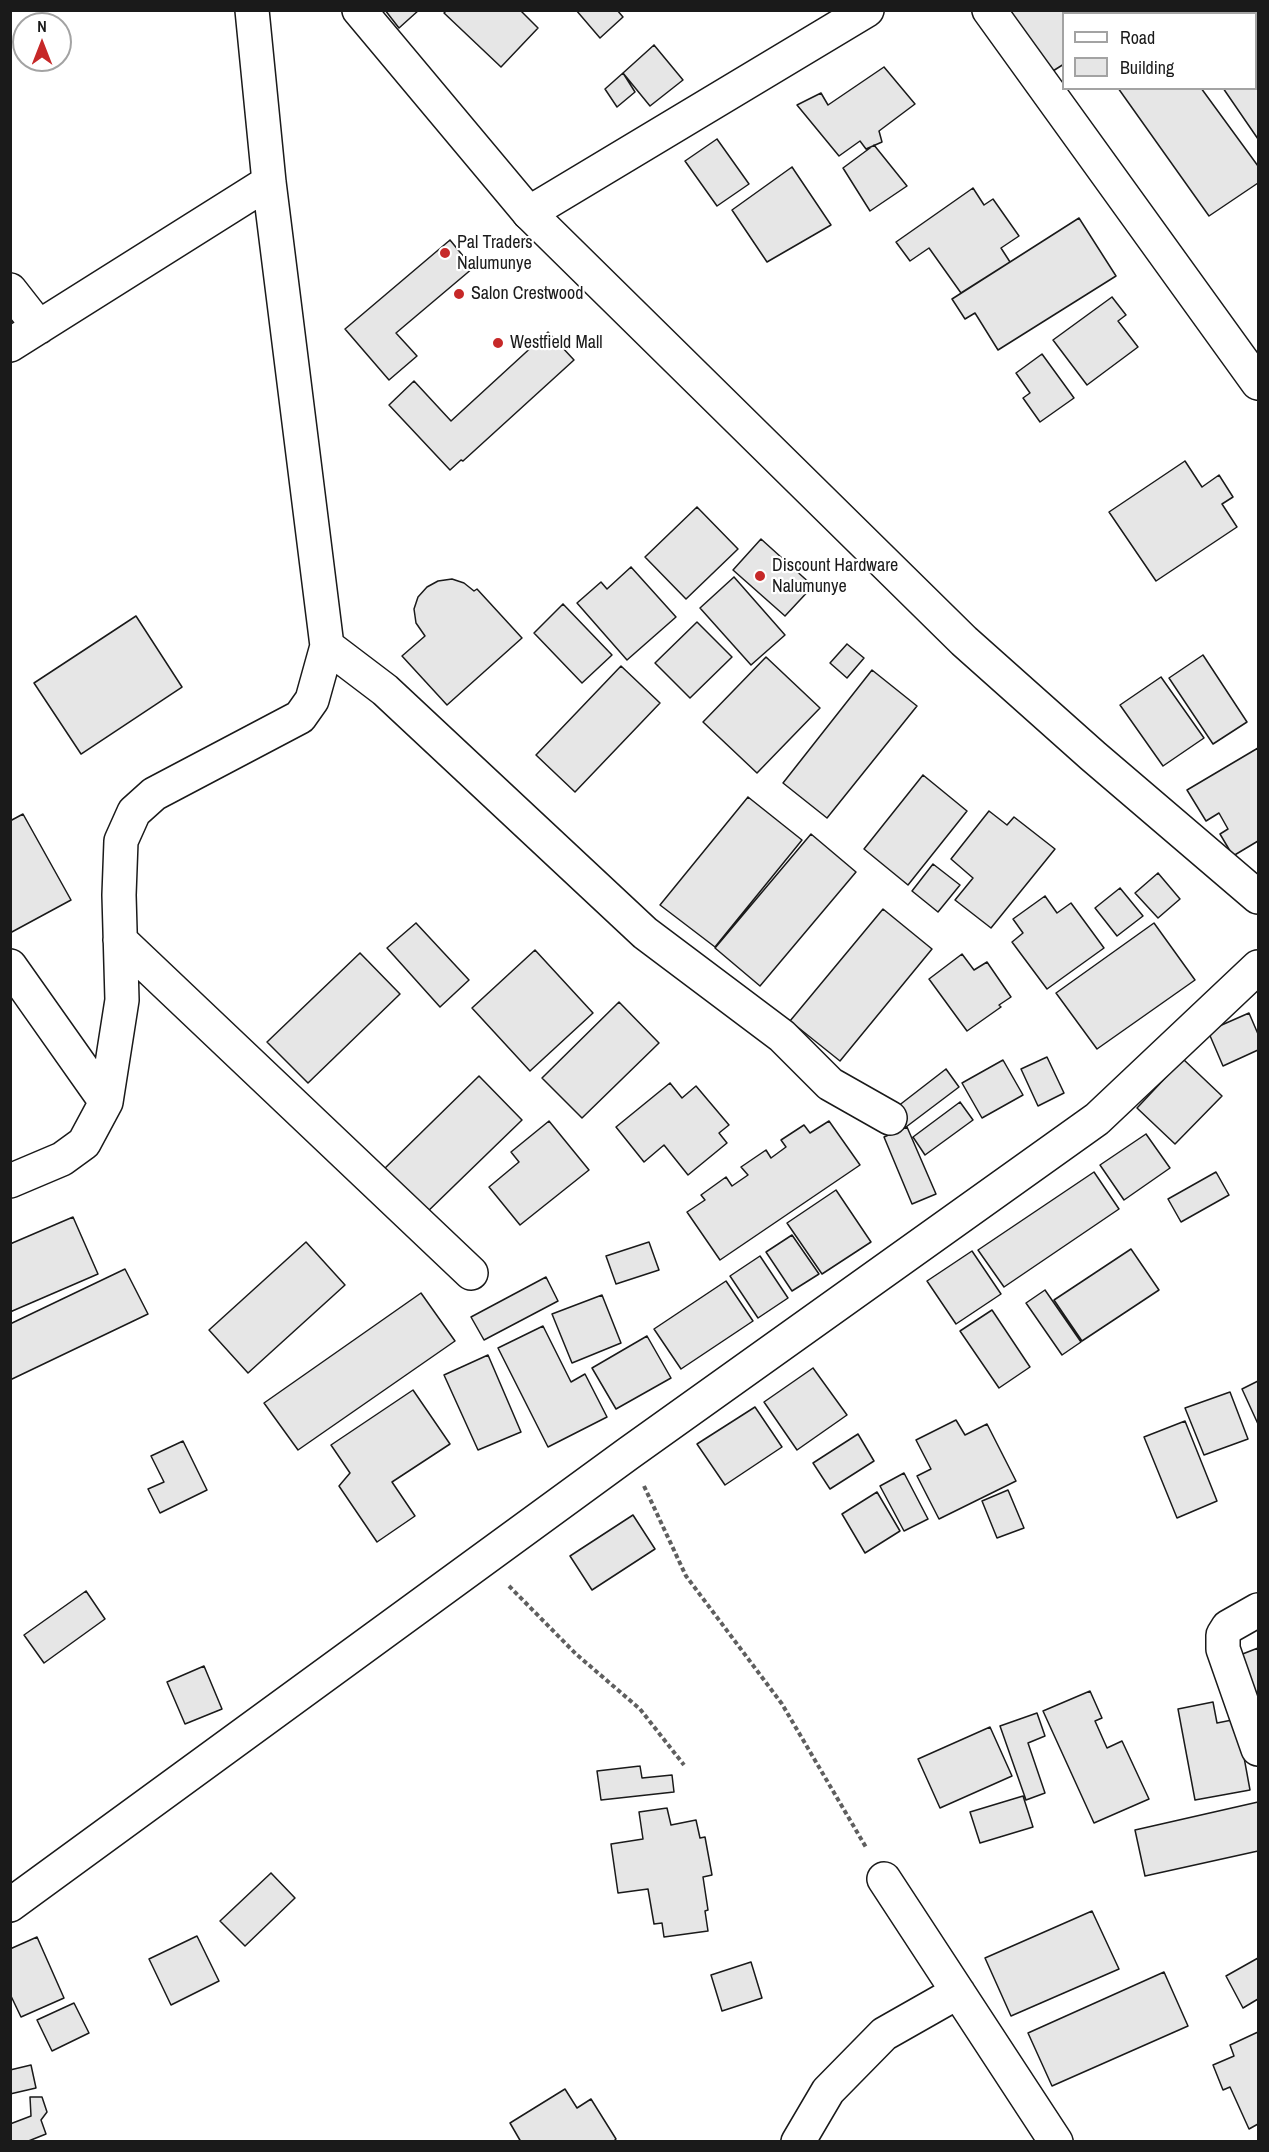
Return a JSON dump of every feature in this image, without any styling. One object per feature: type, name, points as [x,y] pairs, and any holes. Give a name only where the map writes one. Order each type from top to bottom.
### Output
[{"type":"street","points":[[10,1181],[62,1159],[84,1143],[106,1102],[122,1000],[118,895],[121,841],[134,812],[154,794],[300,717],[312,700],[327,646],[269,182],[252,10]]},
{"type":"street","points":[[359,10],[529,213],[964,641],[1093,756],[1258,897]]},
{"type":"street","points":[[529,213],[867,10]]},
{"type":"street","points":[[989,10],[1258,383]]},
{"type":"street","points":[[10,345],[269,182]]},
{"type":"street","points":[[10,290],[39,327]]},
{"type":"street","points":[[327,646],[385,690],[645,933],[782,1036],[830,1084],[890,1118]]},
{"type":"street","points":[[120,940],[471,1273]]},
{"type":"street","points":[[10,966],[106,1102]]},
{"type":"street","points":[[10,1905],[629,1453],[1097,1119],[1258,967]]},
{"type":"street","points":[[1258,1610],[1228,1627],[1223,1635],[1223,1648],[1258,1749]]},
{"type":"street","points":[[885,1879],[1056,2142]]},
{"type":"street","points":[[798,2142],[828,2091],[884,2034],[958,1992]]},
{"type":"path","points":[[629,1453],[686,1576],[782,1704],[885,1879]]},
{"type":"path","points":[[483,1560],[576,1654],[640,1709],[684,1765]]},
{"type":"building","points":[[385,10],[419,10],[399,28]]},
{"type":"building","points":[[447,10],[520,10],[538,28],[501,67],[444,13]]},
{"type":"building","points":[[576,10],[617,10],[623,17],[600,38]]},
{"type":"building","points":[[1001,10],[1115,10],[1116,12],[1062,12],[1062,65],[1045,76]]},
{"type":"building","points":[[1139,10],[1180,10],[1178,12],[1140,12]]},
{"type":"building","points":[[654,45],[683,80],[650,106],[623,73]]},
{"type":"building","points":[[884,67],[915,104],[879,131],[882,142],[866,149],[860,141],[839,156],[797,105],[821,93],[828,105]]},
{"type":"building","points":[[623,73],[635,92],[617,107],[605,89]]},
{"type":"building","points":[[1257,85],[1258,139],[1224,90],[1257,90]]},
{"type":"building","points":[[1119,90],[1202,90],[1258,166],[1258,183],[1209,216]]},
{"type":"building","points":[[717,139],[749,184],[717,206],[685,161]]},
{"type":"building","points":[[874,145],[907,186],[870,211],[843,168]]},
{"type":"building","points":[[792,167],[831,225],[767,262],[732,210]]},
{"type":"building","points":[[973,188],[984,205],[993,199],[1019,236],[1001,248],[1010,262],[961,293],[929,248],[910,261],[896,242]]},
{"type":"building","points":[[1079,218],[1116,276],[998,350],[975,313],[965,319],[952,299]]},
{"type":"building","points":[[450,240],[473,268],[396,333],[417,356],[389,380],[345,329]]},
{"type":"building","points":[[1112,297],[1126,315],[1118,321],[1138,347],[1087,385],[1053,340]]},
{"type":"building","points":[[548,332],[574,360],[463,461],[461,460],[450,470],[389,405],[414,381],[451,421]]},
{"type":"building","points":[[1042,354],[1074,398],[1040,422],[1023,398],[1030,393],[1016,373]]},
{"type":"building","points":[[1185,461],[1202,487],[1219,475],[1233,497],[1222,504],[1237,527],[1156,581],[1109,512]]},
{"type":"building","points":[[697,507],[738,549],[686,599],[645,557]]},
{"type":"building","points":[[761,539],[813,586],[785,616],[733,570]]},
{"type":"building","points":[[631,567],[676,617],[627,660],[577,603],[601,582],[607,589]]},
{"type":"building","points":[[734,577],[785,635],[751,665],[700,608]]},
{"type":"building","points":[[452,579],[464,583],[474,591],[477,589],[522,638],[447,705],[402,656],[425,636],[416,623],[414,609],[418,597],[427,587],[438,581]]},
{"type":"building","points":[[563,604],[612,655],[582,683],[534,633]]},
{"type":"building","points":[[136,616],[182,687],[81,754],[34,683]]},
{"type":"building","points":[[697,622],[732,657],[690,698],[655,663]]},
{"type":"building","points":[[847,644],[864,658],[847,678],[830,663]]},
{"type":"building","points":[[1203,655],[1247,722],[1213,744],[1169,678]]},
{"type":"building","points":[[766,657],[820,708],[757,773],[703,722]]},
{"type":"building","points":[[621,666],[660,703],[575,792],[536,755]]},
{"type":"building","points":[[872,670],[917,706],[827,818],[783,783]]},
{"type":"building","points":[[1161,677],[1204,738],[1163,766],[1120,705]]},
{"type":"building","points":[[1258,748],[1258,841],[1233,856],[1220,834],[1228,829],[1219,813],[1206,821],[1187,790]]},
{"type":"building","points":[[923,775],[967,811],[908,885],[864,849]]},
{"type":"building","points":[[748,797],[802,840],[715,947],[660,905]]},
{"type":"building","points":[[989,811],[1007,825],[1014,817],[1055,849],[991,928],[955,900],[973,878],[951,859]]},
{"type":"building","points":[[23,814],[71,900],[10,933],[10,821]]},
{"type":"building","points":[[811,834],[856,872],[760,986],[715,948]]},
{"type":"building","points":[[933,864],[960,885],[938,912],[912,891]]},
{"type":"building","points":[[1158,873],[1180,899],[1158,918],[1135,893]]},
{"type":"building","points":[[1120,888],[1143,916],[1117,936],[1095,908]]},
{"type":"building","points":[[1045,896],[1057,913],[1071,903],[1104,948],[1047,989],[1012,942],[1023,933],[1013,919]]},
{"type":"building","points":[[883,909],[932,949],[840,1061],[790,1021]]},
{"type":"building","points":[[416,923],[469,980],[440,1007],[387,948]]},
{"type":"building","points":[[1154,923],[1195,980],[1097,1049],[1056,993]]},
{"type":"building","points":[[535,950],[593,1013],[530,1071],[472,1008]]},
{"type":"building","points":[[360,953],[400,994],[308,1083],[267,1042]]},
{"type":"building","points":[[962,954],[974,970],[987,962],[1011,997],[967,1031],[929,979]]},
{"type":"building","points":[[619,1002],[659,1043],[582,1118],[542,1078]]},
{"type":"building","points":[[1249,1013],[1258,1034],[1258,1050],[1223,1066],[1208,1031]]},
{"type":"building","points":[[1047,1057],[1064,1093],[1038,1106],[1021,1069]]},
{"type":"building","points":[[1183,1059],[1222,1096],[1175,1144],[1137,1108]]},
{"type":"building","points":[[1003,1060],[1023,1095],[982,1118],[962,1083]]},
{"type":"building","points":[[946,1069],[959,1087],[906,1127],[893,1110]]},
{"type":"building","points":[[479,1076],[522,1120],[423,1216],[380,1173]]},
{"type":"building","points":[[670,1083],[682,1098],[696,1086],[729,1125],[719,1133],[727,1143],[688,1175],[664,1145],[644,1162],[616,1127]]},
{"type":"building","points":[[960,1102],[973,1120],[925,1155],[913,1137]]},
{"type":"building","points":[[549,1121],[589,1170],[520,1225],[489,1187],[519,1162],[511,1152]]},
{"type":"building","points":[[829,1121],[860,1165],[720,1260],[687,1212],[705,1200],[701,1195],[726,1177],[732,1186],[748,1175],[741,1167],[766,1150],[771,1158],[786,1147],[781,1140],[804,1125],[810,1133]]},
{"type":"building","points":[[907,1127],[936,1194],[912,1204],[884,1137]]},
{"type":"building","points":[[1146,1134],[1170,1168],[1124,1200],[1100,1165]]},
{"type":"building","points":[[1094,1172],[1119,1209],[1004,1287],[978,1250]]},
{"type":"building","points":[[1216,1172],[1229,1195],[1181,1222],[1168,1199]]},
{"type":"building","points":[[836,1190],[871,1242],[822,1274],[787,1223]]},
{"type":"building","points":[[73,1217],[98,1274],[10,1312],[10,1244]]},
{"type":"building","points":[[792,1235],[819,1274],[792,1291],[766,1252]]},
{"type":"building","points":[[306,1242],[345,1285],[248,1373],[209,1330]]},
{"type":"building","points":[[649,1242],[659,1270],[616,1284],[606,1256]]},
{"type":"building","points":[[1131,1249],[1159,1290],[1082,1341],[1054,1300]]},
{"type":"building","points":[[972,1251],[1001,1294],[956,1324],[927,1281]]},
{"type":"building","points":[[760,1256],[788,1298],[758,1318],[730,1276]]},
{"type":"building","points":[[125,1269],[148,1314],[10,1380],[10,1324]]},
{"type":"building","points":[[546,1277],[558,1301],[484,1340],[471,1317]]},
{"type":"building","points":[[726,1281],[753,1321],[681,1369],[654,1329]]},
{"type":"building","points":[[1045,1290],[1081,1342],[1062,1355],[1026,1303]]},
{"type":"building","points":[[421,1293],[455,1341],[298,1450],[264,1403]]},
{"type":"building","points":[[602,1295],[621,1343],[572,1363],[552,1314]]},
{"type":"building","points":[[992,1310],[1030,1367],[999,1388],[960,1331]]},
{"type":"building","points":[[543,1326],[571,1382],[585,1374],[607,1417],[548,1447],[498,1348]]},
{"type":"building","points":[[647,1336],[671,1378],[616,1409],[592,1368]]},
{"type":"building","points":[[488,1355],[521,1432],[478,1450],[444,1375]]},
{"type":"building","points":[[813,1368],[847,1415],[797,1450],[764,1402]]},
{"type":"building","points":[[1258,1381],[1258,1424],[1242,1389]]},
{"type":"building","points":[[413,1390],[450,1444],[392,1482],[415,1516],[377,1542],[339,1486],[350,1473],[331,1445]]},
{"type":"building","points":[[1230,1392],[1248,1439],[1204,1455],[1185,1408]]},
{"type":"building","points":[[755,1407],[782,1447],[725,1485],[697,1444]]},
{"type":"building","points":[[956,1420],[965,1435],[987,1424],[1016,1481],[939,1519],[917,1476],[931,1469],[916,1440]]},
{"type":"building","points":[[1185,1421],[1217,1501],[1177,1518],[1144,1437]]},
{"type":"building","points":[[858,1434],[874,1461],[830,1489],[813,1463]]},
{"type":"building","points":[[183,1441],[207,1490],[160,1513],[148,1489],[164,1482],[151,1456]]},
{"type":"building","points":[[904,1473],[928,1519],[904,1531],[880,1486]]},
{"type":"building","points":[[1008,1490],[1024,1528],[997,1538],[982,1501]]},
{"type":"building","points":[[877,1492],[900,1531],[865,1553],[842,1514]]},
{"type":"building","points":[[633,1515],[655,1549],[592,1590],[570,1556]]},
{"type":"building","points":[[86,1591],[105,1619],[44,1663],[24,1635]]},
{"type":"building","points":[[1258,1648],[1258,1704],[1240,1655]]},
{"type":"building","points":[[204,1666],[222,1709],[185,1724],[167,1682]]},
{"type":"building","points":[[1090,1691],[1102,1718],[1095,1721],[1107,1748],[1122,1741],[1149,1799],[1094,1823],[1043,1711]]},
{"type":"building","points":[[1213,1702],[1217,1723],[1237,1719],[1250,1790],[1195,1800],[1178,1709]]},
{"type":"building","points":[[1037,1713],[1045,1736],[1028,1743],[1045,1793],[1026,1800],[1000,1726]]},
{"type":"building","points":[[990,1727],[1012,1776],[940,1808],[918,1759]]},
{"type":"building","points":[[640,1766],[642,1778],[672,1775],[674,1792],[601,1800],[597,1771]]},
{"type":"building","points":[[1023,1796],[1033,1827],[980,1843],[970,1812]]},
{"type":"building","points":[[1258,1802],[1258,1851],[1145,1876],[1135,1830]]},
{"type":"building","points":[[667,1808],[671,1825],[696,1820],[700,1838],[705,1837],[712,1875],[703,1877],[708,1910],[705,1911],[708,1931],[664,1937],[662,1923],[654,1924],[648,1889],[618,1893],[611,1844],[643,1839],[639,1812]]},
{"type":"building","points":[[271,1873],[295,1898],[245,1946],[220,1921]]},
{"type":"building","points":[[1092,1911],[1119,1969],[1011,2016],[985,1958]]},
{"type":"building","points":[[197,1936],[219,1981],[171,2005],[149,1959]]},
{"type":"building","points":[[37,1937],[64,1998],[21,2017],[10,1994],[10,1949]]},
{"type":"building","points":[[1258,1958],[1258,1999],[1243,2008],[1226,1976]]},
{"type":"building","points":[[751,1962],[762,1998],[722,2011],[711,1975]]},
{"type":"building","points":[[1164,1972],[1188,2026],[1052,2086],[1028,2033]]},
{"type":"building","points":[[74,2003],[89,2033],[52,2051],[37,2020]]},
{"type":"building","points":[[1258,2032],[1258,2124],[1249,2129],[1230,2087],[1223,2090],[1213,2065],[1234,2056],[1230,2045]]},
{"type":"building","points":[[31,2065],[36,2088],[10,2094],[10,2070]]},
{"type":"building","points":[[565,2089],[577,2108],[591,2099],[616,2139],[613,2142],[521,2142],[510,2123]]},
{"type":"building","points":[[30,2097],[42,2097],[47,2112],[41,2120],[46,2134],[26,2142],[10,2142],[10,2124],[31,2116]]},
{"type":"place","name":"Pal Traders Nalumunye","points":[[445,253]]},
{"type":"place","name":"Salon Crestwood","points":[[459,294]]},
{"type":"place","name":"Westfield Mall","points":[[498,343]]},
{"type":"place","name":"Discount Hardware Nalumunye","points":[[760,576]]}]
